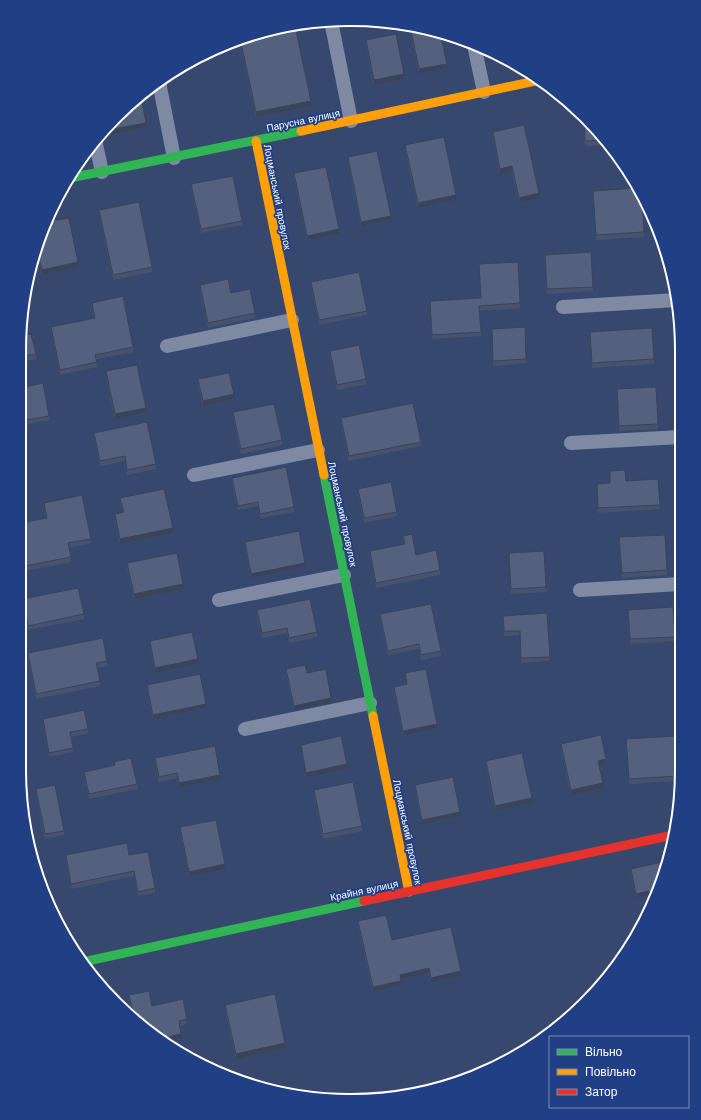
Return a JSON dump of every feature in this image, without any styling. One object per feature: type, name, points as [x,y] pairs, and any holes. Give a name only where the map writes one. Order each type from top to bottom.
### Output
[{"type":"street","name":"Парусна вулиця","points":[[76,177],[256,141],[532,82]]},
{"type":"street","name":"Лоцманський провулок","points":[[256,141],[409,892]]},
{"type":"street","name":"Крайня вулиця","points":[[89,961],[668,836]]},
{"type":"lane","points":[[332,27],[351,121]]},
{"type":"lane","points":[[475,51],[484,92]]},
{"type":"lane","points":[[160,88],[174,158]]},
{"type":"lane","points":[[97,149],[102,172]]},
{"type":"lane","points":[[564,307],[671,300]]},
{"type":"lane","points":[[167,346],[292,320]]},
{"type":"lane","points":[[571,443],[675,437]]},
{"type":"lane","points":[[194,475],[318,450]]},
{"type":"lane","points":[[219,600],[344,575]]},
{"type":"lane","points":[[580,590],[675,584]]},
{"type":"lane","points":[[245,728],[370,703]]},
{"type":"building","points":[[296,31],[311,101],[256,112],[241,45]]},
{"type":"building","points":[[411,32],[442,39],[447,64],[419,69]]},
{"type":"building","points":[[396,34],[404,74],[374,80],[366,40]]},
{"type":"building","points":[[142,102],[146,123],[114,129]]},
{"type":"building","points":[[524,125],[539,193],[519,198],[512,166],[500,169],[493,132]]},
{"type":"building","points":[[584,126],[597,140],[585,141]]},
{"type":"building","points":[[444,137],[456,195],[418,203],[405,145]]},
{"type":"building","points":[[377,151],[391,216],[361,222],[348,157]]},
{"type":"building","points":[[326,167],[339,229],[307,236],[294,173]]},
{"type":"building","points":[[233,176],[242,221],[201,229],[191,184]]},
{"type":"building","points":[[632,188],[643,209],[644,232],[596,235],[593,191]]},
{"type":"building","points":[[139,202],[152,267],[113,275],[99,210]]},
{"type":"building","points":[[69,218],[78,262],[42,270],[39,259],[53,221]]},
{"type":"building","points":[[591,252],[593,287],[547,289],[545,255]]},
{"type":"building","points":[[518,262],[520,303],[479,306],[481,332],[432,335],[430,301],[481,298],[479,264]]},
{"type":"building","points":[[359,272],[367,311],[319,320],[311,282]]},
{"type":"building","points":[[228,279],[231,293],[250,289],[255,313],[208,323],[200,285]]},
{"type":"building","points":[[123,296],[133,347],[95,355],[97,362],[60,370],[51,327],[95,318],[92,303]]},
{"type":"building","points":[[525,327],[526,359],[493,361],[492,329]]},
{"type":"building","points":[[652,328],[654,359],[592,363],[590,332]]},
{"type":"building","points":[[31,334],[36,354],[26,356],[26,350],[27,335]]},
{"type":"building","points":[[359,345],[366,379],[337,385],[330,351]]},
{"type":"building","points":[[137,365],[146,408],[115,414],[106,371]]},
{"type":"building","points":[[229,373],[234,394],[203,401],[198,379]]},
{"type":"building","points":[[43,383],[49,416],[26,420],[26,387]]},
{"type":"building","points":[[656,387],[658,424],[619,426],[617,389]]},
{"type":"building","points":[[413,403],[421,442],[349,456],[341,418]]},
{"type":"building","points":[[274,404],[282,440],[241,449],[233,412]]},
{"type":"building","points":[[147,422],[156,464],[127,470],[125,456],[100,461],[94,433]]},
{"type":"building","points":[[286,467],[294,507],[260,514],[258,502],[238,506],[232,478]]},
{"type":"building","points":[[625,470],[626,481],[658,479],[660,505],[598,508],[597,484],[610,483],[610,471]]},
{"type":"building","points":[[391,482],[397,512],[364,518],[358,489]]},
{"type":"building","points":[[164,489],[173,528],[120,539],[115,514],[124,512],[120,498]]},
{"type":"building","points":[[82,495],[91,539],[68,543],[71,557],[26,566],[26,522],[47,518],[44,503]]},
{"type":"building","points":[[299,531],[305,563],[251,574],[245,542]]},
{"type":"building","points":[[412,534],[416,555],[436,550],[440,570],[376,583],[370,551],[405,544],[403,536]]},
{"type":"building","points":[[665,535],[667,570],[622,573],[619,537]]},
{"type":"building","points":[[544,551],[546,587],[511,589],[509,553]]},
{"type":"building","points":[[177,553],[183,584],[134,594],[127,563]]},
{"type":"building","points":[[78,588],[84,614],[28,626],[26,615],[26,598]]},
{"type":"building","points":[[310,599],[317,632],[289,638],[287,628],[262,633],[257,610]]},
{"type":"building","points":[[431,604],[441,651],[421,655],[419,644],[388,651],[380,614]]},
{"type":"building","points":[[673,607],[675,637],[630,639],[628,610]]},
{"type":"building","points":[[547,613],[550,657],[521,658],[520,631],[504,631],[503,616]]},
{"type":"building","points":[[192,632],[198,659],[155,668],[150,641]]},
{"type":"building","points":[[103,638],[107,661],[96,663],[100,681],[36,694],[28,653]]},
{"type":"building","points":[[305,665],[307,673],[326,669],[331,698],[294,706],[286,669]]},
{"type":"building","points":[[426,669],[437,724],[403,731],[394,687],[407,684],[405,673]]},
{"type":"building","points":[[200,674],[206,704],[153,715],[147,685]]},
{"type":"building","points":[[84,710],[88,729],[70,732],[73,748],[49,753],[43,719]]},
{"type":"building","points":[[601,735],[606,759],[598,761],[603,783],[571,790],[561,744]]},
{"type":"building","points":[[341,736],[347,764],[306,773],[301,745]]},
{"type":"building","points":[[675,736],[675,776],[629,779],[626,739]]},
{"type":"building","points":[[215,746],[220,775],[179,783],[177,773],[159,777],[155,758]]},
{"type":"building","points":[[522,753],[532,798],[495,806],[486,761]]},
{"type":"building","points":[[131,758],[137,784],[89,794],[84,772],[115,765],[114,762]]},
{"type":"building","points":[[453,777],[460,812],[422,820],[415,785]]},
{"type":"building","points":[[353,782],[362,826],[323,834],[314,790]]},
{"type":"building","points":[[55,785],[64,831],[45,834],[36,789]]},
{"type":"building","points":[[216,820],[225,864],[189,872],[180,827]]},
{"type":"building","points":[[127,843],[129,855],[148,852],[155,888],[138,892],[134,871],[71,884],[66,855]]},
{"type":"building","points":[[661,862],[650,895],[649,891],[636,894],[631,869]]},
{"type":"building","points":[[386,915],[392,940],[451,927],[461,971],[431,978],[429,968],[400,975],[401,981],[373,987],[358,921]]},
{"type":"building","points":[[149,991],[152,1006],[183,999],[187,1019],[179,1021],[181,1034],[167,1037],[153,1027],[132,1009],[129,995]]},
{"type":"building","points":[[275,994],[285,1043],[236,1054],[225,1005]]},
{"type":"traffic: fast","points":[[77,177],[301,131]]},
{"type":"traffic: fast","points":[[324,475],[373,716]]},
{"type":"traffic: fast","points":[[89,961],[364,901]]},
{"type":"traffic: slow","points":[[301,131],[532,82]]},
{"type":"traffic: slow","points":[[256,141],[324,475]]},
{"type":"traffic: slow","points":[[373,716],[409,892]]},
{"type":"traffic: jam","points":[[364,901],[668,836]]}]
